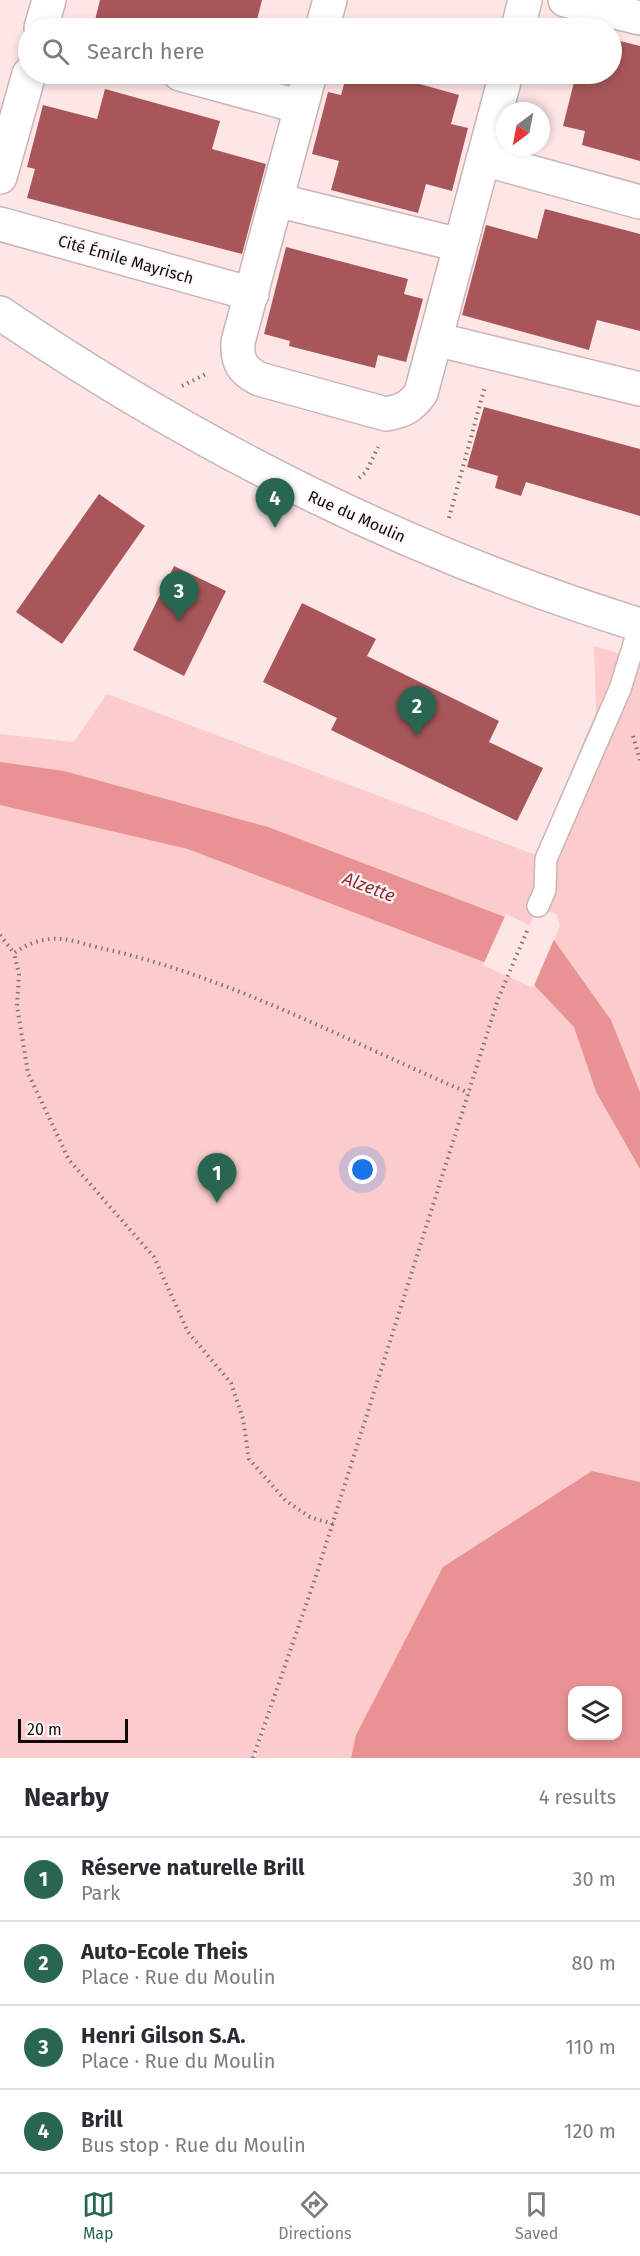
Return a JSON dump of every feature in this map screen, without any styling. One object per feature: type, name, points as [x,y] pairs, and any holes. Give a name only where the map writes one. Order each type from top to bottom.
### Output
[{"type":"street","points":[[44,18],[49,0]]},
{"type":"street","points":[[325,18],[330,0]]},
{"type":"street","points":[[520,18],[525,0]]},
{"type":"street","points":[[565,0],[640,18]]},
{"type":"street","points":[[0,177],[26,84]]},
{"type":"street","points":[[217,84],[301,107]]},
{"type":"street","points":[[307,84],[238,342],[237,358],[245,371],[259,379],[386,414],[400,412],[412,405],[421,393],[503,84]]},
{"type":"street","points":[[483,159],[640,202]]},
{"type":"street","points":[[276,200],[460,245]]},
{"type":"street","name":"Cité Émile Mayrisch","points":[[0,224],[252,294]]},
{"type":"street","name":"Rue du Moulin","points":[[0,313],[128,396],[240,460],[328,504],[439,553],[559,600],[640,625]]},
{"type":"street","points":[[435,339],[640,390]]},
{"type":"lane","points":[[538,906],[545,890],[546,859],[620,689],[640,625]]},
{"type":"path","points":[[439,553],[493,353]]},
{"type":"path","points":[[128,396],[182,386],[237,358]]},
{"type":"path","points":[[328,504],[366,472],[376,454],[386,414]]},
{"type":"path","points":[[253,1758],[333,1524],[498,999],[538,906]]},
{"type":"path","points":[[0,935],[14,953],[19,974],[17,1006],[28,1073],[69,1160],[154,1257],[188,1332],[231,1383],[243,1419],[249,1459],[286,1501],[310,1516],[333,1524]]},
{"type":"path","points":[[14,953],[33,942],[54,938],[141,957],[207,979],[323,1026],[469,1093]]},
{"type":"shaded area","points":[[594,646],[640,660],[640,1092],[611,1020],[554,940],[560,926],[557,915],[538,906],[509,973],[534,985],[574,1027],[596,1092],[640,1169],[640,1482],[592,1471],[356,1735],[351,1758],[255,1758],[277,1691],[253,1758],[0,1758],[0,734],[74,742],[107,694],[536,855],[596,712]]},
{"type":"water","name":"Alzette","points":[[0,762],[64,771],[268,827],[505,917],[554,940],[611,1020],[640,1092],[640,1169],[596,1092],[574,1027],[534,985],[484,962],[188,849],[0,805]]},
{"type":"water","points":[[592,1471],[640,1482],[640,1758],[351,1758],[356,1735],[443,1567]]},
{"type":"pier","points":[[506,914],[555,937],[533,988],[483,965]]},
{"type":"building","points":[[100,0],[262,0],[258,18],[96,18]]},
{"type":"building","points":[[622,42],[640,46],[640,161],[582,145],[585,131],[563,126],[574,84],[622,84]]},
{"type":"building","points":[[344,84],[420,84],[459,95],[451,124],[468,128],[452,191],[426,184],[418,213],[331,190],[339,161],[312,154],[328,92],[341,95]]},
{"type":"building","points":[[105,89],[220,121],[212,149],[266,164],[242,254],[27,198],[35,169],[27,167],[43,105],[97,119]]},
{"type":"building","points":[[545,209],[640,234],[640,331],[597,320],[589,350],[462,315],[486,225],[537,239]]},
{"type":"building","points":[[286,247],[408,279],[404,294],[423,299],[406,362],[378,355],[375,368],[289,346],[290,341],[264,334]]},
{"type":"building","points":[[484,407],[640,449],[640,516],[526,482],[521,496],[495,488],[498,476],[467,467]]},
{"type":"building","points":[[99,494],[145,526],[62,644],[16,612]]},
{"type":"building","points":[[174,566],[226,591],[184,676],[133,650]]},
{"type":"building","points":[[302,603],[376,639],[367,656],[499,721],[489,742],[543,768],[517,821],[331,730],[337,718],[263,682]]},
{"type":"place","name":"Brill","points":[[275,528]]},
{"type":"place","name":"Henri Gilson S.A.","points":[[179,621]]},
{"type":"place","name":"Auto-Ecole Theis","points":[[417,736]]},
{"type":"place","name":"Réserve naturelle Brill","points":[[217,1203]]}]
